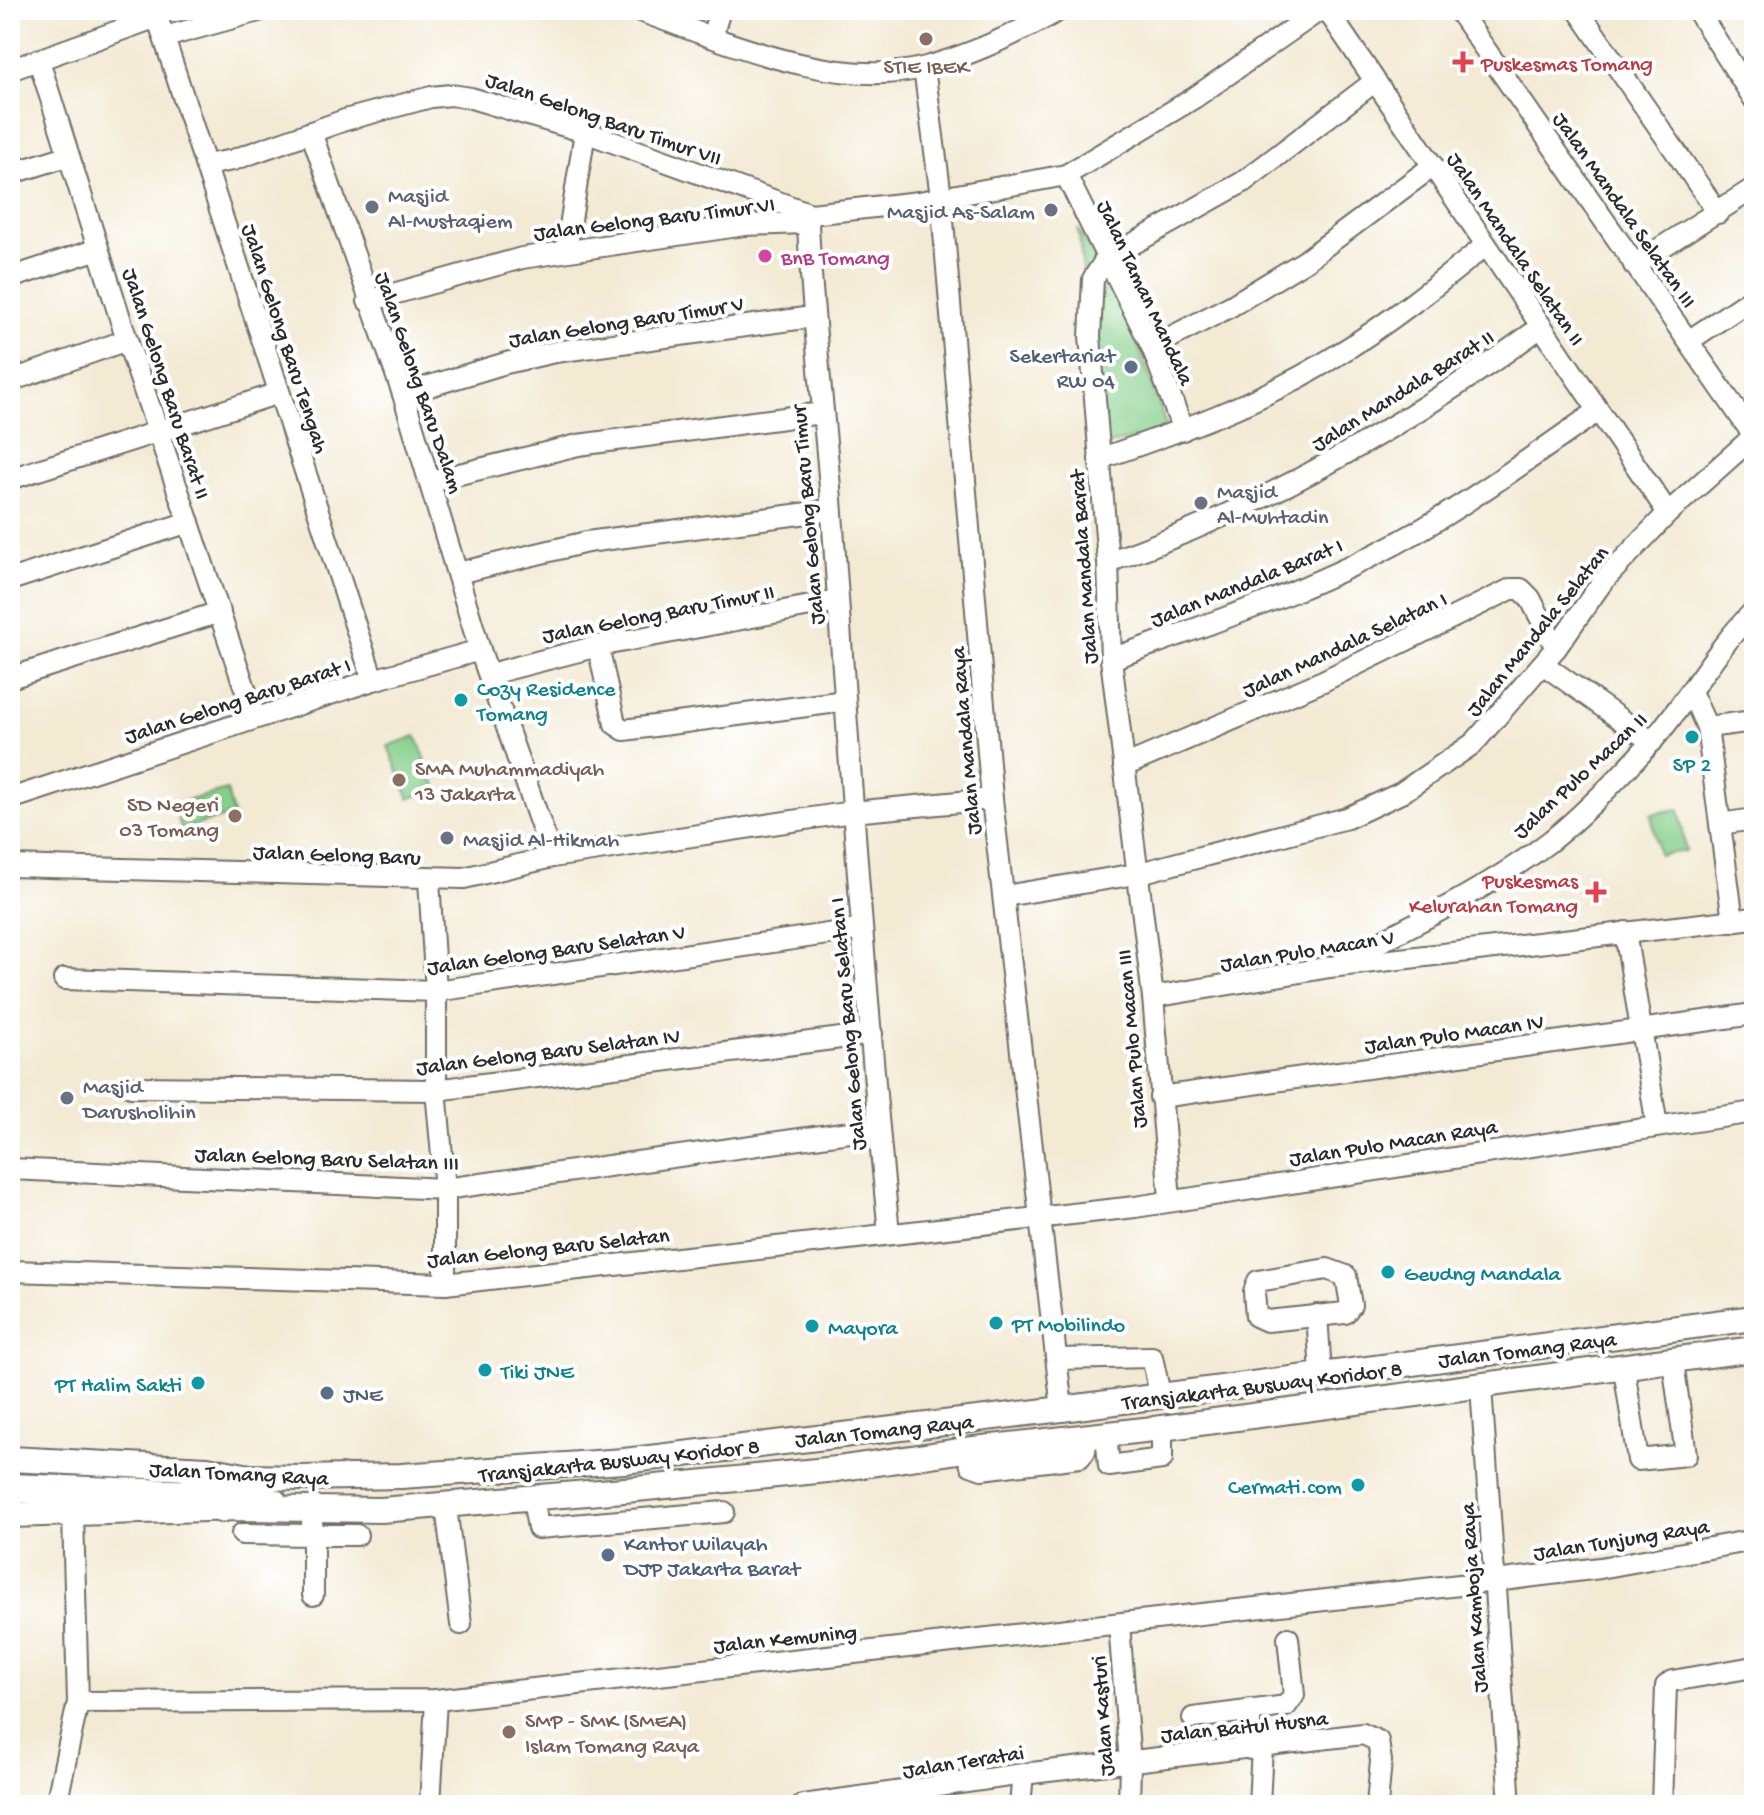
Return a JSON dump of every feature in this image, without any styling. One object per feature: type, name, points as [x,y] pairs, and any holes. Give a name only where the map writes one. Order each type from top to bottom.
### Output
[{"type":"highway","points":[[10,1488],[198,1495],[221,1508]]},
{"type":"main road","name":"Jalan Tomang Raya","points":[[10,1459],[207,1469],[250,1477],[401,1476],[624,1461],[1062,1409],[1754,1318]]},
{"type":"main road","name":"Jalan Tomang Raya","points":[[10,1515],[221,1508],[446,1507],[533,1499],[837,1469],[965,1450],[1624,1369],[1754,1349]]},
{"type":"street","points":[[165,37],[262,10]]},
{"type":"street","points":[[637,10],[799,63],[862,74],[924,68],[992,44],[1052,12]]},
{"type":"street","points":[[712,37],[720,10]]},
{"type":"street","points":[[1066,175],[1194,98],[1320,10]]},
{"type":"street","name":"Jalan Mandala Selatan II","points":[[1327,10],[1668,513]]},
{"type":"street","name":"Jalan Mandala Selatan III","points":[[1458,10],[1754,436]]},
{"type":"street","points":[[1578,10],[1718,213]]},
{"type":"street","points":[[1697,10],[1754,99]]},
{"type":"street","points":[[10,70],[156,14]]},
{"type":"street","name":"Jalan Gelong Baru Tengah","points":[[156,14],[373,680]]},
{"type":"street","name":"Jalan Gelong Baru Barat II","points":[[39,61],[127,340],[255,718]]},
{"type":"street","name":"Jalan Mandala Raya","points":[[924,68],[941,197],[992,799],[1062,1409]]},
{"type":"street","points":[[1106,259],[1243,182],[1374,82]]},
{"type":"street","name":"Jalan Gelong Baru Timur VII","points":[[206,165],[431,97],[451,95],[471,98],[585,132],[810,219],[1066,175]]},
{"type":"street","name":"Jalan Gelong Baru Dalam","points":[[311,132],[403,394],[480,650]]},
{"type":"street","points":[[566,251],[585,132]]},
{"type":"street","points":[[10,174],[67,156]]},
{"type":"street","points":[[1152,347],[1231,306],[1305,261],[1433,166]]},
{"type":"street","name":"Jalan Taman Mandala","points":[[1066,175],[1152,347],[1183,430]]},
{"type":"street","points":[[1634,265],[1754,188]]},
{"type":"street","name":"Jalan Gelong Baru Timur VI","points":[[368,301],[522,258],[745,225],[810,219]]},
{"type":"street","name":"Jalan Gelong Baru Timur","points":[[810,219],[812,317],[831,510],[852,812]]},
{"type":"street","points":[[1099,459],[1183,430],[1331,360],[1403,312],[1486,245]]},
{"type":"street","points":[[10,278],[98,249]]},
{"type":"street","name":"Jalan Mandala Barat","points":[[1106,259],[1097,271],[1092,287],[1090,336],[1108,562],[1111,659],[1136,874]]},
{"type":"street","points":[[1690,340],[1754,297]]},
{"type":"street","name":"Jalan Gelong Baru Timur V","points":[[403,394],[506,363],[555,352],[812,317]]},
{"type":"street","name":"Jalan Mandala Barat II","points":[[1108,562],[1172,540],[1345,457],[1475,375],[1541,327]]},
{"type":"street","points":[[10,381],[127,340]]},
{"type":"street","points":[[10,479],[158,429],[279,393]]},
{"type":"street","name":"Jalan Mandala Barat I","points":[[1111,659],[1298,591],[1368,558],[1417,532],[1598,411]]},
{"type":"street","points":[[431,481],[578,445],[822,413]]},
{"type":"street","name":"Jalan Mandala Selatan","points":[[1005,896],[1136,874],[1347,818],[1401,793],[1474,743],[1556,648],[1603,581],[1668,513],[1754,436]]},
{"type":"street","points":[[458,573],[587,542],[831,510]]},
{"type":"street","points":[[10,580],[189,522]]},
{"type":"street","name":"Jalan Mandala Selatan I","points":[[1124,766],[1323,681],[1511,589],[1521,589],[1530,598],[1556,648]]},
{"type":"street","name":"Jalan Gelong Baru Timur II","points":[[490,674],[598,646],[837,601]]},
{"type":"street","points":[[10,678],[220,612]]},
{"type":"street","name":"Jalan Pulo Macan II","points":[[1330,967],[1502,874],[1551,840],[1652,742],[1750,618]]},
{"type":"street","points":[[598,646],[615,724],[624,730],[845,701]]},
{"type":"street","points":[[480,650],[552,857]]},
{"type":"street","name":"Jalan Gelong Baru Barat I","points":[[10,799],[373,680],[480,650]]},
{"type":"street","points":[[1543,664],[1652,742]]},
{"type":"street","points":[[1692,694],[1707,727],[1733,921]]},
{"type":"street","points":[[1707,727],[1754,721]]},
{"type":"street","name":"Jalan Gelong Baru","points":[[10,866],[429,880],[464,878],[552,857],[852,812],[992,799]]},
{"type":"street","name":"Jalan Gelong Baru Selatan I","points":[[852,812],[889,1233]]},
{"type":"street","points":[[1720,824],[1754,819]]},
{"type":"street","name":"Jalan Pulo Macan III","points":[[1136,874],[1153,997],[1170,1199]]},
{"type":"street","points":[[429,880],[436,991],[436,1090],[445,1189],[445,1284]]},
{"type":"street","name":"Jalan Pulo Macan V","points":[[1153,997],[1330,967],[1754,918]]},
{"type":"street","name":"Jalan Gelong Baru Selatan V","points":[[64,979],[436,991],[862,929]]},
{"type":"street","points":[[1625,932],[1657,1126]]},
{"type":"street","name":"Jalan Pulo Macan IV","points":[[1160,1097],[1754,1014]]},
{"type":"street","name":"Jalan Gelong Baru Selatan IV","points":[[131,1087],[436,1090],[872,1034]]},
{"type":"street","name":"Jalan Pulo Macan Raya","points":[[1040,1217],[1135,1207],[1170,1199],[1754,1112]]},
{"type":"street","name":"Jalan Gelong Baru Selatan III","points":[[10,1169],[445,1189],[878,1128]]},
{"type":"street","name":"Jalan Gelong Baru Selatan","points":[[10,1271],[445,1284],[1040,1217]]},
{"type":"street","points":[[1327,1269],[1346,1276],[1350,1309],[1345,1313],[1317,1315],[1262,1320],[1256,1316],[1255,1284],[1327,1269]]},
{"type":"street","points":[[1317,1315],[1321,1373]]},
{"type":"street","name":"Transjakarta Busway Koridor 8","points":[[401,1476],[415,1481],[462,1482],[661,1463],[1467,1366],[1754,1325]]},
{"type":"street","name":"Transjakarta Busway Koridor 8","points":[[10,1476],[170,1484],[265,1500],[442,1500],[837,1461],[1483,1380],[1754,1342]]},
{"type":"street","points":[[1057,1359],[1152,1357],[1160,1394]]},
{"type":"street","points":[[1624,1369],[1638,1460],[1686,1455],[1673,1362]]},
{"type":"street","name":"Jalan Kamboja Raya","points":[[1481,1387],[1510,1805]]},
{"type":"street","points":[[636,1489],[644,1516]]},
{"type":"street","points":[[533,1499],[538,1528],[644,1516],[724,1512]]},
{"type":"street","points":[[446,1507],[461,1624]]},
{"type":"street","points":[[311,1509],[313,1595]]},
{"type":"street","points":[[56,1805],[78,1702],[73,1515]]},
{"type":"street","points":[[242,1534],[357,1535]]},
{"type":"street","name":"Jalan Tunjung Raya","points":[[1495,1581],[1600,1568],[1754,1540]]},
{"type":"street","name":"Jalan Kemuning","points":[[78,1702],[436,1700],[1495,1581]]},
{"type":"street","name":"Jalan Kasturi","points":[[1119,1624],[1130,1763],[1129,1805]]},
{"type":"street","points":[[1193,1718],[1286,1706],[1291,1702],[1294,1695],[1288,1638]]},
{"type":"street","points":[[1662,1805],[1666,1686],[1672,1681],[1754,1667]]},
{"type":"street","points":[[430,1805],[436,1700]]},
{"type":"street","points":[[1250,1709],[1259,1805]]},
{"type":"street","name":"Jalan Baitul Husna","points":[[1130,1763],[1363,1734],[1378,1741],[1381,1761],[1377,1805]]},
{"type":"street","name":"Jalan Teratai","points":[[803,1805],[897,1800],[1023,1774],[1130,1763]]},
{"type":"street","points":[[1020,1805],[1023,1774]]},
{"type":"green space","points":[[1078,229],[1107,279],[1130,328],[1168,433],[1103,445]]},
{"type":"green space","points":[[416,736],[437,788],[409,799],[388,746]]},
{"type":"green space","points":[[227,790],[233,815],[181,829],[174,804]]},
{"type":"green space","points":[[1679,809],[1686,851],[1659,855],[1651,814]]},
{"type":"place","name":"STIE IBEK","points":[[926,39]]},
{"type":"place","name":"Puskesmas Tomang","points":[[1463,62]]},
{"type":"place","name":"Masjid Al-Mustaqiem","points":[[372,207]]},
{"type":"place","name":"Masjid As-Salam","points":[[1051,210]]},
{"type":"place","name":"BnB Tomang","points":[[765,256]]},
{"type":"place","name":"Sekertariat RW 04","points":[[1131,367]]},
{"type":"place","name":"Masjid Al-Muhtadin","points":[[1201,503]]},
{"type":"place","name":"Cozy Residence Tomang","points":[[461,700]]},
{"type":"place","name":"SP 2","points":[[1692,737]]},
{"type":"place","name":"SMA Muhammadiyah 13 Jakarta","points":[[399,780]]},
{"type":"place","name":"SD Negeri 03 Tomang","points":[[235,816]]},
{"type":"place","name":"Masjid Al-Hikmah","points":[[447,838]]},
{"type":"place","name":"Puskesmas Kelurahan Tomang","points":[[1596,892]]},
{"type":"place","name":"Masjid Darusholihin","points":[[67,1098]]},
{"type":"place","name":"Geudng Mandala","points":[[1388,1272]]},
{"type":"place","name":"PT Mobilindo","points":[[996,1323]]},
{"type":"place","name":"Mayora","points":[[812,1326]]},
{"type":"place","name":"Tiki JNE","points":[[485,1370]]},
{"type":"place","name":"PT Halim Sakti","points":[[198,1383]]},
{"type":"place","name":"JNE","points":[[327,1393]]},
{"type":"place","name":"Cermati.com","points":[[1358,1485]]},
{"type":"place","name":"Kantor Wilayah DJP Jakarta Barat","points":[[608,1555]]},
{"type":"place","name":"SMP - SMK (SMEA) Islam Tomang Raya","points":[[509,1732]]}]
